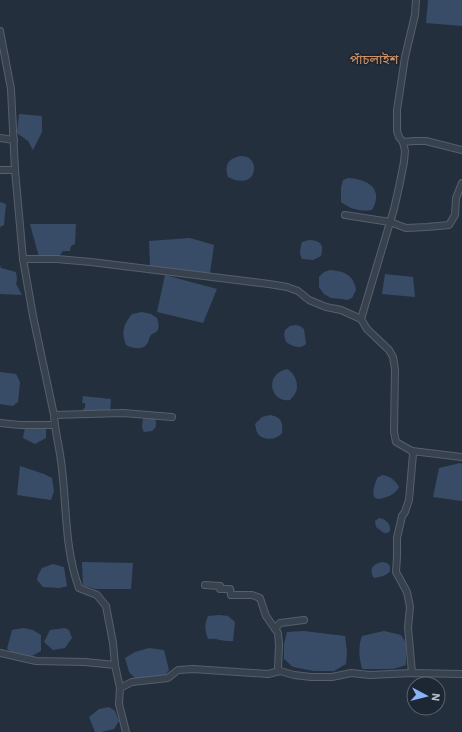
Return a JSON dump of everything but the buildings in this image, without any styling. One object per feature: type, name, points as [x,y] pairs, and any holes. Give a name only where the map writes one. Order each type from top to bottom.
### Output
[{"type":"street","points":[[360,319],[390,222],[404,162],[405,151],[403,142],[397,131],[397,110],[405,57],[415,15],[416,0]]},
{"type":"street","points":[[0,31],[12,89],[15,170],[23,259],[32,312],[54,415],[61,460],[66,522],[74,575],[80,588],[97,595],[106,606],[120,688],[119,704],[126,732]]},
{"type":"street","points":[[0,138],[14,140]]},
{"type":"street","points":[[403,142],[426,141],[462,150]]},
{"type":"street","points":[[0,170],[15,170]]},
{"type":"street","points":[[345,215],[390,222],[406,228],[449,225],[454,215],[456,198],[462,184]]},
{"type":"street","points":[[23,259],[57,259],[91,262],[281,286],[298,291],[309,300],[326,307],[341,310],[360,319],[367,329],[390,350],[393,357],[395,369],[394,432],[396,442],[412,452],[462,458]]},
{"type":"street","points":[[54,415],[123,414],[172,417]]},
{"type":"street","points":[[0,423],[20,425],[55,425]]},
{"type":"street","points":[[412,452],[409,500],[402,516],[397,538],[396,572],[407,592],[410,607],[408,627],[412,673]]},
{"type":"street","points":[[204,585],[220,586],[220,589],[230,589],[231,595],[252,595],[260,598],[266,616],[278,633],[278,668],[280,672]]},
{"type":"street","points":[[275,629],[280,624],[304,620]]},
{"type":"street","points":[[0,653],[36,661],[85,662],[115,665]]},
{"type":"street","points":[[120,688],[132,682],[168,678],[178,670],[194,669],[268,674],[280,672],[311,677],[332,677],[351,673],[370,675],[412,673],[462,674]]},
{"type":"water","points":[[428,0],[462,0],[462,26],[426,23]]},
{"type":"water","points":[[19,114],[42,116],[42,132],[33,150],[28,141],[17,132]]},
{"type":"water","points":[[240,156],[247,157],[253,164],[253,174],[250,178],[245,180],[237,180],[228,177],[226,169],[228,163],[232,159]]},
{"type":"water","points":[[348,178],[362,180],[372,186],[376,196],[372,210],[364,211],[356,209],[341,202],[341,188],[343,180]]},
{"type":"water","points":[[0,202],[6,204],[4,225],[0,227]]},
{"type":"water","points":[[30,224],[76,224],[75,244],[71,246],[70,251],[63,251],[59,256],[39,257]]},
{"type":"water","points":[[190,238],[214,245],[210,273],[150,267],[149,241]]},
{"type":"water","points":[[309,240],[319,242],[322,246],[321,256],[313,260],[302,259],[300,255],[302,242]]},
{"type":"water","points":[[0,265],[1,268],[16,272],[16,284],[22,295],[0,294]]},
{"type":"water","points":[[330,270],[340,271],[351,277],[356,290],[352,298],[347,300],[331,298],[324,294],[319,287],[319,277],[324,272]]},
{"type":"water","points":[[385,274],[413,277],[415,297],[382,294]]},
{"type":"water","points":[[165,275],[217,289],[203,323],[157,312]]},
{"type":"water","points":[[142,312],[151,314],[157,318],[157,332],[150,336],[148,343],[142,348],[131,347],[126,345],[124,340],[123,332],[125,325],[132,314]]},
{"type":"water","points":[[296,325],[304,329],[306,344],[301,347],[293,346],[286,342],[284,335],[285,330],[290,326]]},
{"type":"water","points":[[287,369],[292,373],[297,382],[297,389],[296,393],[290,400],[283,400],[274,393],[272,388],[275,376]]},
{"type":"water","points":[[0,372],[16,374],[20,382],[18,402],[13,406],[0,404]]},
{"type":"water","points":[[83,396],[111,399],[110,412],[83,411],[85,408],[85,403],[82,403]]},
{"type":"water","points":[[270,415],[277,417],[281,421],[282,433],[277,437],[266,439],[258,434],[255,424],[262,417]]},
{"type":"water","points":[[143,419],[155,419],[155,427],[152,431],[145,432],[143,431],[142,426]]},
{"type":"water","points":[[38,426],[46,428],[46,438],[35,444],[23,438],[25,427]]},
{"type":"water","points":[[460,463],[462,464],[462,501],[433,497],[439,468]]},
{"type":"water","points":[[20,466],[52,478],[54,491],[51,500],[17,495]]},
{"type":"water","points":[[383,475],[396,482],[399,487],[390,496],[378,499],[374,497],[374,487],[378,477]]},
{"type":"water","points":[[379,518],[388,522],[390,531],[384,533],[376,527],[375,521]]},
{"type":"water","points":[[82,562],[133,563],[131,589],[95,589],[83,585]]},
{"type":"water","points":[[382,562],[387,563],[390,566],[389,573],[374,578],[372,575],[373,567]]},
{"type":"water","points":[[53,564],[64,567],[67,586],[60,588],[43,587],[37,580],[42,568]]},
{"type":"water","points":[[208,616],[228,616],[235,622],[233,641],[208,639],[205,628]]},
{"type":"water","points":[[23,628],[33,630],[41,635],[41,651],[32,656],[14,654],[7,649],[12,630]]},
{"type":"water","points":[[65,628],[69,630],[72,638],[65,648],[53,650],[44,642],[50,630]]},
{"type":"water","points":[[304,631],[345,636],[347,651],[346,664],[334,671],[314,671],[293,667],[284,659],[284,644],[287,632]]},
{"type":"water","points":[[384,631],[401,635],[406,643],[406,665],[393,669],[362,669],[359,652],[362,636]]},
{"type":"water","points":[[149,648],[164,650],[169,670],[164,677],[137,680],[129,672],[125,658],[135,652]]},
{"type":"water","points":[[109,707],[115,711],[119,721],[114,729],[95,732],[89,717],[99,709]]},
{"type":"district","name":"পাঁচলাইশ","points":[[374,59]]}]
